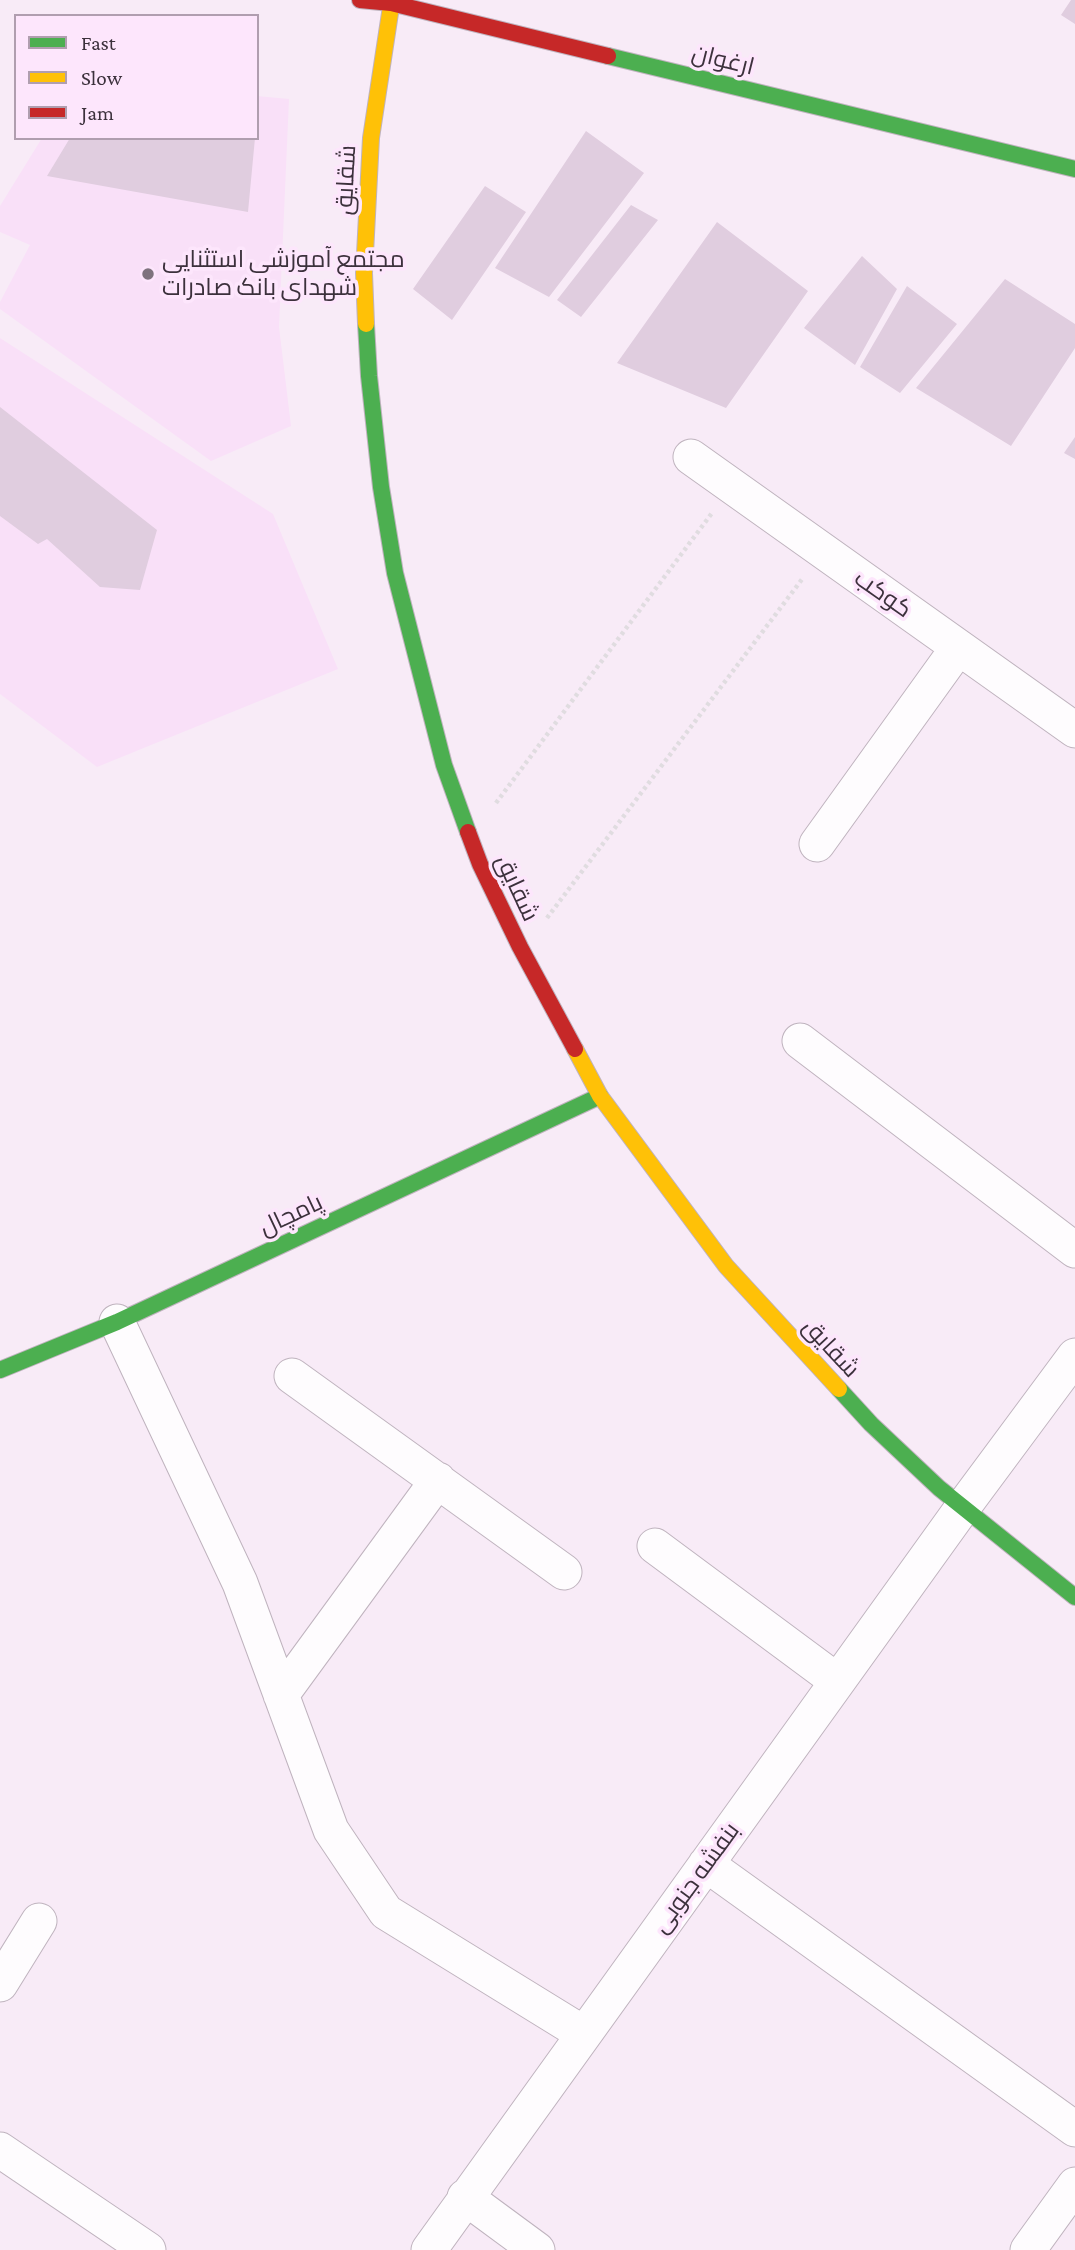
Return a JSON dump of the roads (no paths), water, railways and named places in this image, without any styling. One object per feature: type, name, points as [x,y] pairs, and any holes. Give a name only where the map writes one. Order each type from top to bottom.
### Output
[{"type":"street","name":"ارغوان","points":[[360,0],[392,1],[1075,169]]},
{"type":"street","name":"شقایق","points":[[392,1],[371,138],[365,273],[369,376],[381,487],[395,573],[444,765],[480,863],[520,947],[600,1096],[726,1266],[871,1424],[962,1507],[1075,1597]]},
{"type":"street","name":"کوکب","points":[[691,457],[1075,730]]},
{"type":"street","points":[[817,844],[958,648]]},
{"type":"street","points":[[800,1041],[1075,1250]]},
{"type":"street","name":"پامچال","points":[[0,1370],[117,1322],[600,1096]]},
{"type":"street","points":[[117,1322],[240,1583],[331,1830],[386,1912],[584,2034]]},
{"type":"street","name":"بنفشه جنوبی","points":[[429,2250],[962,1507],[1075,1356]]},
{"type":"street","points":[[292,1376],[564,1572]]},
{"type":"street","points":[[281,1695],[438,1480]]},
{"type":"street","points":[[654,1546],[837,1681]]},
{"type":"street","points":[[706,1864],[1075,2129]]},
{"type":"street","points":[[0,1983],[39,1921]]},
{"type":"street","points":[[0,2150],[148,2250]]},
{"type":"street","points":[[1028,2250],[1075,2185]]},
{"type":"street","points":[[465,2197],[537,2250]]},
{"type":"place","name":"مجتمع آموزشی استثنایی شهدای بانک صادرات","points":[[148,274]]}]
